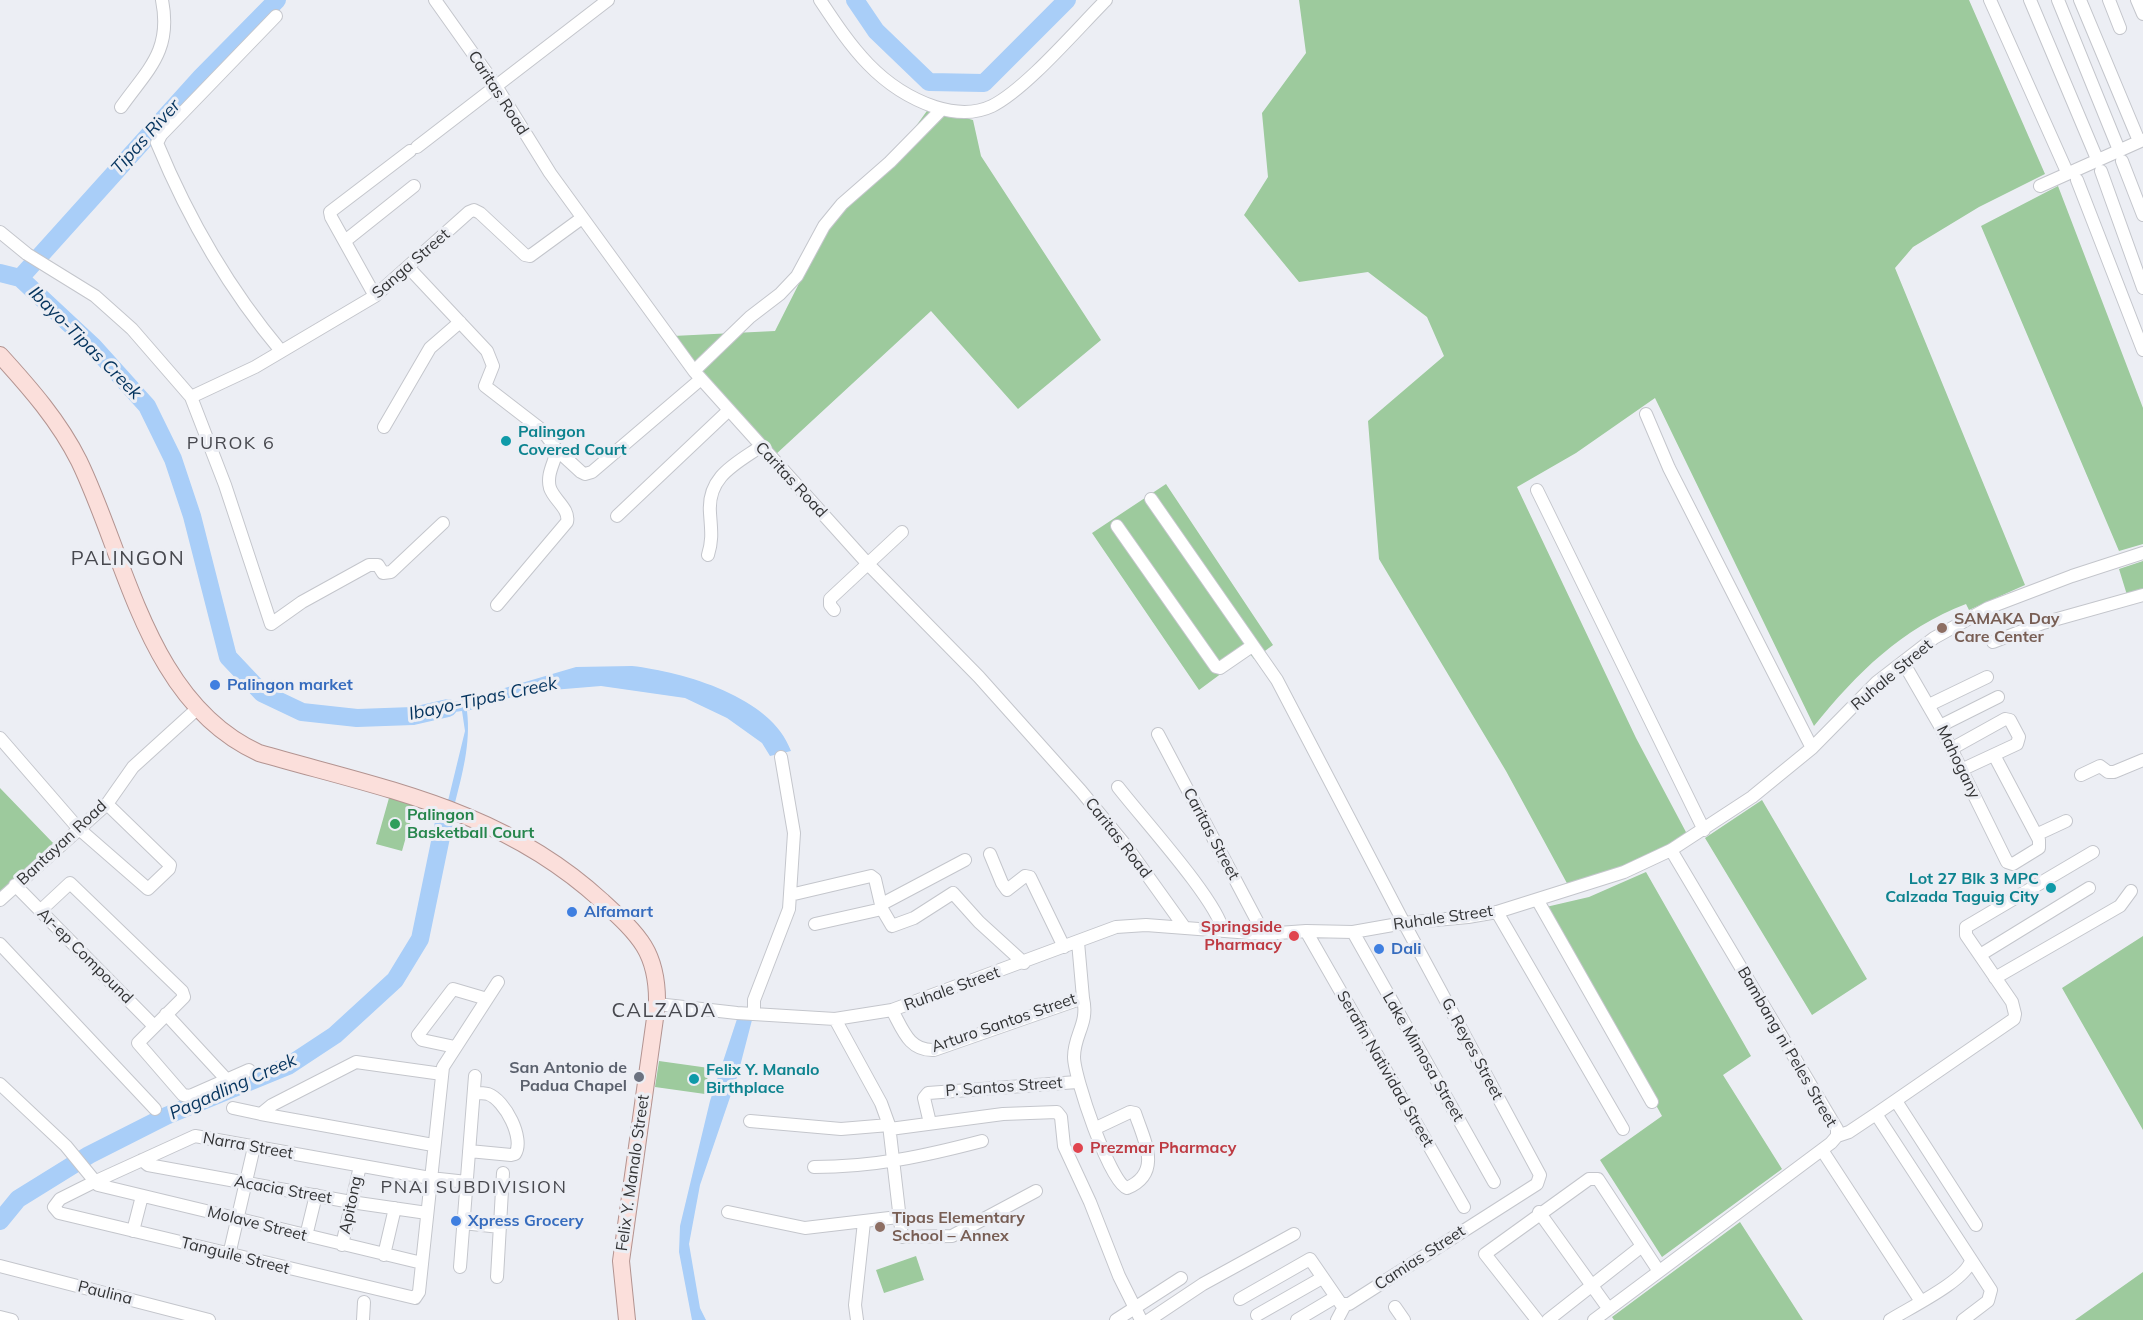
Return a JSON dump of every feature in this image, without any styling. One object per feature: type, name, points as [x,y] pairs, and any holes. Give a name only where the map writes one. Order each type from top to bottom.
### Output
[{"type":"main road","name":"Felix Y. Manalo Street","points":[[0,355],[42,402],[79,460],[132,596],[157,649],[172,676],[198,708],[242,745],[259,753],[446,807],[501,831],[549,859],[608,906],[646,948],[656,971],[657,1004],[621,1261],[627,1320]]},
{"type":"street","points":[[121,107],[161,50],[165,35],[162,0]]},
{"type":"street","name":"Caritas Road","points":[[435,0],[496,86],[582,218],[698,375],[760,447],[867,563],[979,677],[1081,791],[1127,847],[1185,928]]},
{"type":"street","points":[[375,296],[331,218],[330,212],[608,0]]},
{"type":"street","points":[[820,0],[852,49],[880,77],[903,94],[942,109],[960,113],[978,112],[1007,97],[1106,0]]},
{"type":"street","points":[[1990,0],[2072,176],[2143,350]]},
{"type":"street","points":[[2030,0],[2099,165],[2143,288]]},
{"type":"street","points":[[2058,0],[2143,215]]},
{"type":"street","points":[[2040,186],[2099,165],[2121,155],[2141,141],[2080,0]]},
{"type":"street","points":[[2109,0],[2120,28]]},
{"type":"street","points":[[2137,0],[2143,14]]},
{"type":"street","points":[[276,16],[160,135],[157,143],[196,226],[231,287],[281,351]]},
{"type":"street","points":[[409,268],[492,360],[493,366],[485,386],[542,430],[557,450],[581,472],[585,474],[592,472],[698,375],[750,317],[780,294],[797,276],[824,226],[842,204],[890,162],[942,109]]},
{"type":"street","points":[[345,241],[414,186]]},
{"type":"street","name":"Sanga Street","points":[[191,397],[281,351],[375,296],[474,210],[525,255],[530,256],[582,218]]},
{"type":"street","points":[[0,232],[27,254],[95,296],[132,329],[191,397],[225,485],[272,624],[302,602],[369,565],[378,565],[383,573],[391,572],[443,523]]},
{"type":"street","points":[[384,427],[430,348],[460,322]]},
{"type":"street","points":[[617,516],[728,411]]},
{"type":"street","points":[[1646,414],[1669,468],[1812,748]]},
{"type":"street","points":[[708,555],[713,540],[709,503],[718,478],[760,447]]},
{"type":"street","points":[[497,605],[567,522],[567,512],[554,496],[549,481],[557,450]]},
{"type":"street","points":[[1537,490],[1704,830]]},
{"type":"street","name":"G. Reyes Street","points":[[1151,499],[1277,680],[1404,923],[1540,1175]]},
{"type":"street","points":[[1117,526],[1216,667],[1220,668],[1252,646]]},
{"type":"street","points":[[834,610],[830,605],[830,599],[902,532]]},
{"type":"street","name":"Ruhale Street","points":[[657,1004],[737,1013],[836,1019],[892,1010],[1116,927],[1132,925],[1264,934],[1306,931],[1353,932],[1404,923],[1468,917],[1538,901],[1624,872],[1671,850],[1704,830],[1760,791],[1812,748],[1871,688],[1942,633],[1988,608],[2072,576],[2143,553]]},
{"type":"street","points":[[1993,642],[2043,624],[2143,595]]},
{"type":"street","name":"Mahogany","points":[[1903,662],[1929,705],[2010,864],[2039,848],[2038,834]]},
{"type":"street","points":[[1929,705],[1987,677]]},
{"type":"street","points":[[1940,726],[1998,697]]},
{"type":"street","name":"Bantayan Road","points":[[0,900],[107,804],[133,767],[198,708]]},
{"type":"street","points":[[1951,749],[2008,718],[2019,740],[1995,755],[1961,770]]},
{"type":"street","name":"Caritas Street","points":[[1158,734],[1264,934]]},
{"type":"street","points":[[0,738],[78,828],[148,889],[169,869],[167,860],[107,804]]},
{"type":"street","points":[[1995,755],[2038,834],[2066,821]]},
{"type":"street","points":[[753,1014],[754,1000],[789,909],[794,833],[781,757]]},
{"type":"street","points":[[2081,775],[2100,765],[2108,772],[2114,772],[2143,760]]},
{"type":"street","points":[[1118,787],[1207,900],[1219,918],[1223,931]]},
{"type":"street","name":"Bambang ni Peles Street","points":[[1594,1320],[1658,1270],[1822,1150],[1837,1136],[1837,1129],[1671,850]]},
{"type":"street","points":[[1837,1136],[1848,1132],[1896,1101],[2014,1019],[2015,1008],[1966,935],[1966,927],[2092,852]]},
{"type":"street","points":[[990,854],[1007,890],[1025,876],[1029,877],[1064,947]]},
{"type":"street","points":[[815,924],[882,906],[965,860]]},
{"type":"street","points":[[790,895],[868,875],[875,879],[889,924],[896,926],[953,893],[979,922],[1024,963]]},
{"type":"street","points":[[40,911],[67,884],[73,885],[182,991],[184,997],[138,1043],[183,1095],[190,1096],[249,1070]]},
{"type":"street","name":"Ar-ep Compound","points":[[15,885],[154,1026]]},
{"type":"street","points":[[1980,955],[2089,888]]},
{"type":"street","points":[[1995,978],[2120,906],[2131,891]]},
{"type":"street","points":[[1538,901],[1652,1102]]},
{"type":"street","points":[[1497,912],[1623,1129]]},
{"type":"street","name":"Serafin Natividad Street","points":[[1306,931],[1464,1207]]},
{"type":"street","name":"Lake Mimosa Street","points":[[1353,932],[1494,1182]]},
{"type":"street","name":"Arturo Santos Street","points":[[892,1010],[914,1046],[923,1051],[934,1050],[1083,998],[1078,942]]},
{"type":"street","points":[[0,944],[155,1109]]},
{"type":"street","points":[[422,1263],[443,1066],[498,982]]},
{"type":"street","points":[[455,1047],[422,1040],[418,1035],[453,989],[487,999]]},
{"type":"street","points":[[1083,998],[1086,1017],[1074,1055],[1077,1082],[1119,1184],[1127,1188],[1132,1186],[1146,1173],[1150,1162],[1135,1113],[1130,1112],[1096,1128]]},
{"type":"street","points":[[166,1014],[227,1080]]},
{"type":"street","points":[[836,1019],[880,1103],[889,1127],[902,1237],[939,1234],[949,1237],[1005,1210],[1036,1191]]},
{"type":"street","points":[[261,1114],[272,1105],[356,1062],[442,1074]]},
{"type":"street","points":[[460,1267],[476,1076]]},
{"type":"street","name":"P. Santos Street","points":[[930,1123],[924,1098],[928,1093],[1077,1082]]},
{"type":"street","points":[[0,1084],[94,1182]]},
{"type":"street","points":[[469,1151],[511,1155],[515,1154],[518,1149],[515,1124],[494,1097],[474,1093]]},
{"type":"street","points":[[1896,1101],[1976,1225]]},
{"type":"street","points":[[233,1108],[433,1145]]},
{"type":"street","points":[[750,1121],[841,1129],[889,1127],[1003,1114],[1053,1112],[1059,1114],[1064,1146],[1138,1315]]},
{"type":"street","points":[[1876,1114],[1992,1294],[1988,1301],[1963,1320]]},
{"type":"street","name":"Narra Street","points":[[59,1213],[54,1207],[60,1199],[195,1136],[430,1178],[467,1182]]},
{"type":"street","points":[[814,1167],[848,1167],[893,1161],[982,1141]]},
{"type":"street","points":[[229,1255],[254,1147]]},
{"type":"street","points":[[1822,1150],[1920,1300]]},
{"type":"street","name":"Acacia Street","points":[[142,1160],[148,1165],[351,1202],[427,1213]]},
{"type":"street","name":"Apitong","points":[[342,1245],[360,1166]]},
{"type":"street","points":[[497,1277],[503,1173]]},
{"type":"street","name":"Camias Street","points":[[1297,1320],[1340,1301],[1536,1184],[1540,1175]]},
{"type":"street","points":[[1537,1320],[1485,1254],[1539,1212],[1589,1179],[1598,1179],[1658,1270]]},
{"type":"street","name":"Molave Street","points":[[94,1182],[142,1196],[422,1263]]},
{"type":"street","points":[[306,1236],[316,1195]]},
{"type":"street","points":[[133,1231],[142,1196]]},
{"type":"street","points":[[384,1255],[395,1208]]},
{"type":"street","points":[[729,1212],[805,1228],[898,1217]]},
{"type":"street","points":[[1539,1212],[1608,1308]]},
{"type":"street","name":"Tanguile Street","points":[[59,1213],[412,1299],[418,1297],[422,1263]]},
{"type":"street","points":[[857,1320],[855,1305],[864,1222]]},
{"type":"street","points":[[464,1223],[500,1227]]},
{"type":"street","points":[[1149,1320],[1203,1284],[1294,1234]]},
{"type":"street","points":[[1548,1320],[1642,1246]]},
{"type":"street","points":[[1240,1299],[1310,1259],[1340,1301],[1337,1320]]},
{"type":"street","points":[[1890,1320],[1965,1273],[1971,1260]]},
{"type":"street","name":"Paulina","points":[[0,1266],[209,1320]]},
{"type":"street","points":[[1116,1320],[1138,1315],[1181,1278]]},
{"type":"street","points":[[1257,1315],[1322,1278]]},
{"type":"street","points":[[363,1320],[364,1302]]},
{"type":"street","points":[[1395,1307],[1404,1320]]},
{"type":"street","points":[[0,1317],[12,1320]]},
{"type":"green space","points":[[1299,0],[1969,0],[2045,174],[1979,207],[1913,247],[1895,268],[2025,585],[1969,610],[1966,604],[1943,614],[1901,639],[1864,670],[1814,726],[1655,398],[1576,453],[1517,487],[1636,738],[1687,834],[1621,870],[1569,887],[1506,771],[1379,559],[1368,421],[1444,356],[1427,317],[1368,272],[1299,282],[1244,215],[1268,177],[1262,113],[1306,53]]},
{"type":"green space","points":[[929,108],[973,120],[981,156],[1101,340],[1018,409],[931,311],[774,456],[673,336],[775,331],[829,224],[891,161]]},
{"type":"green space","points":[[2058,186],[2143,408],[2143,544],[2119,551],[1981,226]]},
{"type":"green space","points":[[1166,484],[1273,645],[1254,659],[1249,653],[1199,690],[1092,533]]},
{"type":"green space","points":[[2143,561],[2143,591],[2127,595],[2119,569]]},
{"type":"green space","points":[[0,788],[54,844],[0,892]]},
{"type":"green space","name":"Palingon Basketball Court","points":[[389,798],[415,805],[402,851],[376,844]]},
{"type":"green space","points":[[1762,800],[1867,979],[1812,1015],[1705,838]]},
{"type":"green space","points":[[1646,872],[1751,1056],[1723,1075],[1782,1169],[1662,1257],[1600,1160],[1662,1116],[1546,907],[1589,897]]},
{"type":"green space","points":[[2143,936],[2143,1130],[2062,988]]},
{"type":"green space","points":[[659,1061],[709,1068],[705,1094],[655,1087]]},
{"type":"green space","points":[[1740,1222],[1803,1320],[1614,1320],[1612,1317]]},
{"type":"green space","points":[[916,1256],[924,1280],[884,1293],[876,1270]]},
{"type":"green space","points":[[2143,1272],[2143,1320],[2075,1320]]},
{"type":"water","points":[[632,666],[676,674],[724,690],[765,716],[781,732],[791,751],[770,756],[762,743],[727,718],[685,698],[601,686],[528,692],[467,711],[468,735],[463,771],[454,807],[447,805],[465,731],[462,711],[424,716],[424,708],[464,700],[576,667]]},
{"type":"water","points":[[737,1019],[752,1020],[738,1074],[700,1185],[689,1244],[700,1308],[706,1320],[692,1320],[679,1252],[680,1226],[710,1101]]},
{"type":"waterway","name":"Tipas River","points":[[20,278],[201,77],[277,0]]},
{"type":"waterway","name":"Tipas River","points":[[855,0],[876,31],[929,82],[984,83],[1067,0]]},
{"type":"waterway","name":"Ibayo-Tipas Creek","points":[[0,273],[20,278],[93,346],[147,406],[173,459],[192,516],[228,657],[262,693],[302,712],[357,718],[413,716],[448,708]]},
{"type":"waterway","name":"Pagadling Creek","points":[[0,1221],[18,1199],[89,1155],[166,1116],[288,1066],[335,1035],[395,980],[420,939],[447,808]]},
{"type":"place","name":"Palingon Covered Court","points":[[506,441]]},
{"type":"place","name":"SAMAKA Day Care Center","points":[[1942,628]]},
{"type":"place","name":"Palingon market","points":[[215,685]]},
{"type":"place","name":"Palingon Basketball Court","points":[[395,824]]},
{"type":"place","name":"Lot 27 Blk 3 MPC Calzada Taguig City","points":[[2051,888]]},
{"type":"place","name":"Alfamart","points":[[572,912]]},
{"type":"place","name":"Springside Pharmacy","points":[[1294,936]]},
{"type":"place","name":"Dali","points":[[1379,949]]},
{"type":"place","name":"San Antonio de Padua Chapel","points":[[639,1077]]},
{"type":"place","name":"Felix Y. Manalo Birthplace","points":[[694,1079]]},
{"type":"place","name":"Prezmar Pharmacy","points":[[1078,1148]]},
{"type":"place","name":"Xpress Grocery","points":[[456,1221]]},
{"type":"place","name":"Tipas Elementary School – Annex","points":[[880,1227]]},
{"type":"district","name":"PUROK 6","points":[[231,444]]},
{"type":"district","name":"PALINGON","points":[[128,559]]},
{"type":"district","name":"CALZADA","points":[[664,1011]]},
{"type":"district","name":"PNAI SUBDIVISION","points":[[474,1188]]}]
